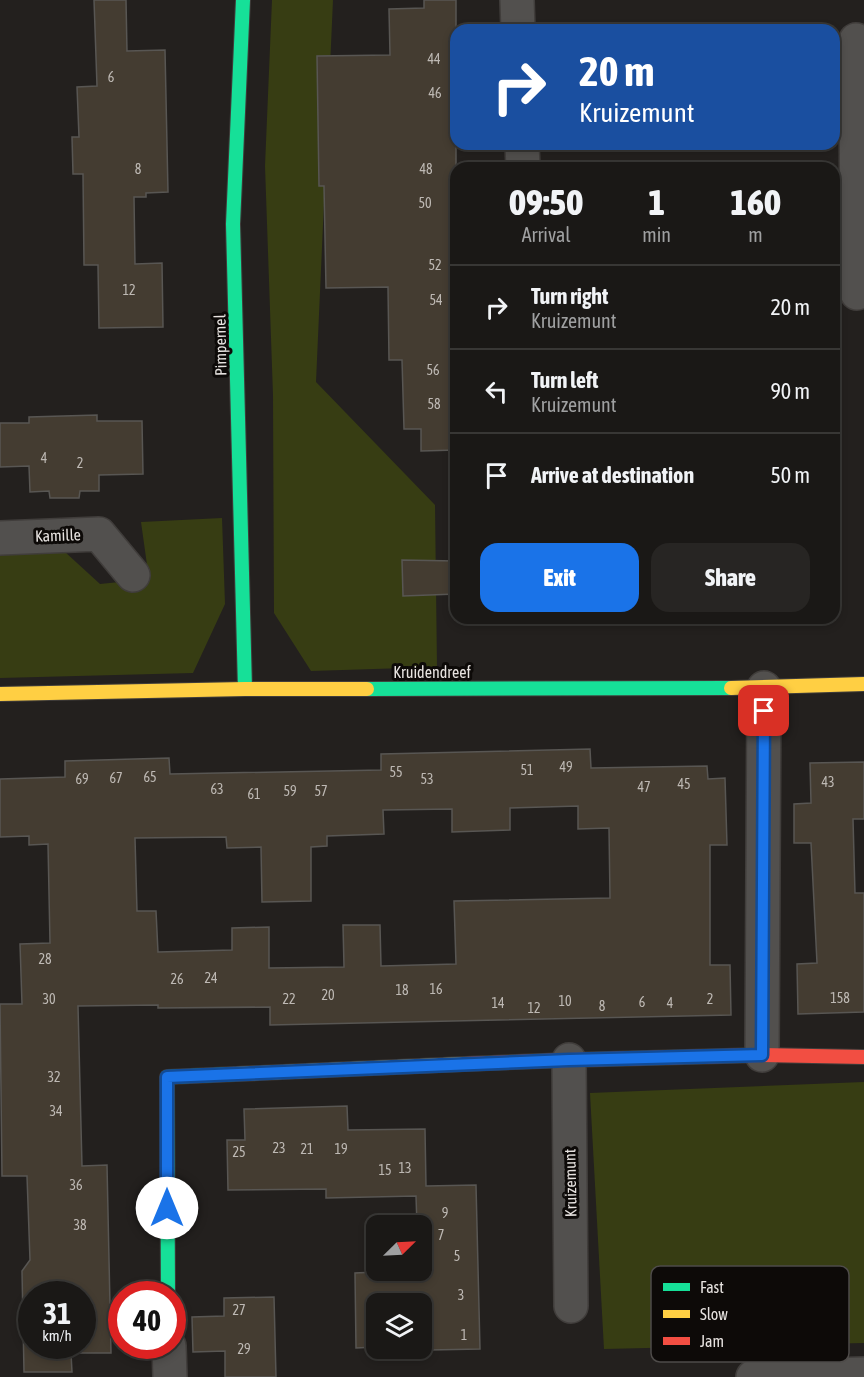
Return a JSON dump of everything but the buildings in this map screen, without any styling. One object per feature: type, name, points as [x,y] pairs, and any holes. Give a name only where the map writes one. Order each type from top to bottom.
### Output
[{"type":"street","name":"Pimpernel","points":[[243,0],[233,224],[245,689]]},
{"type":"street","points":[[517,0],[518,24]]},
{"type":"street","points":[[852,293],[856,40]]},
{"type":"street","name":"Kamille","points":[[0,538],[99,534],[133,575]]},
{"type":"street","name":"Kruidendreef","points":[[0,694],[245,689],[764,688],[864,684]]},
{"type":"street","points":[[762,1055],[764,688]]},
{"type":"street","points":[[168,1281],[167,1077],[569,1060],[762,1055],[864,1057]]},
{"type":"street","name":"Kruizemunt","points":[[569,1060],[571,1306]]},
{"type":"street","points":[[169,1359],[170,1377]]},
{"type":"street","points":[[753,1377],[864,1374]]},
{"type":"green space","points":[[272,0],[333,0],[316,382],[435,505],[437,667],[311,671],[274,613],[273,395],[265,166]]},
{"type":"green space","points":[[222,518],[225,604],[193,673],[0,678],[0,555],[65,552],[100,584],[149,579],[141,522]]},
{"type":"green space","points":[[864,1082],[864,1343],[849,1343],[849,1266],[651,1266],[651,1348],[604,1349],[590,1093]]},
{"type":"traffic: fast","points":[[243,0],[233,224],[245,689]]},
{"type":"traffic: fast","points":[[367,689],[731,688]]},
{"type":"traffic: fast","points":[[168,1281],[167,1077],[236,1074]]},
{"type":"traffic: slow","points":[[731,688],[864,684]]},
{"type":"traffic: slow","points":[[0,694],[367,689]]},
{"type":"traffic: slow","points":[[236,1074],[465,1064]]},
{"type":"traffic: jam","points":[[465,1064],[762,1055],[864,1057]]},
{"type":"route","points":[[167,1208],[167,1077],[569,1060],[762,1055],[764,711]]}]
